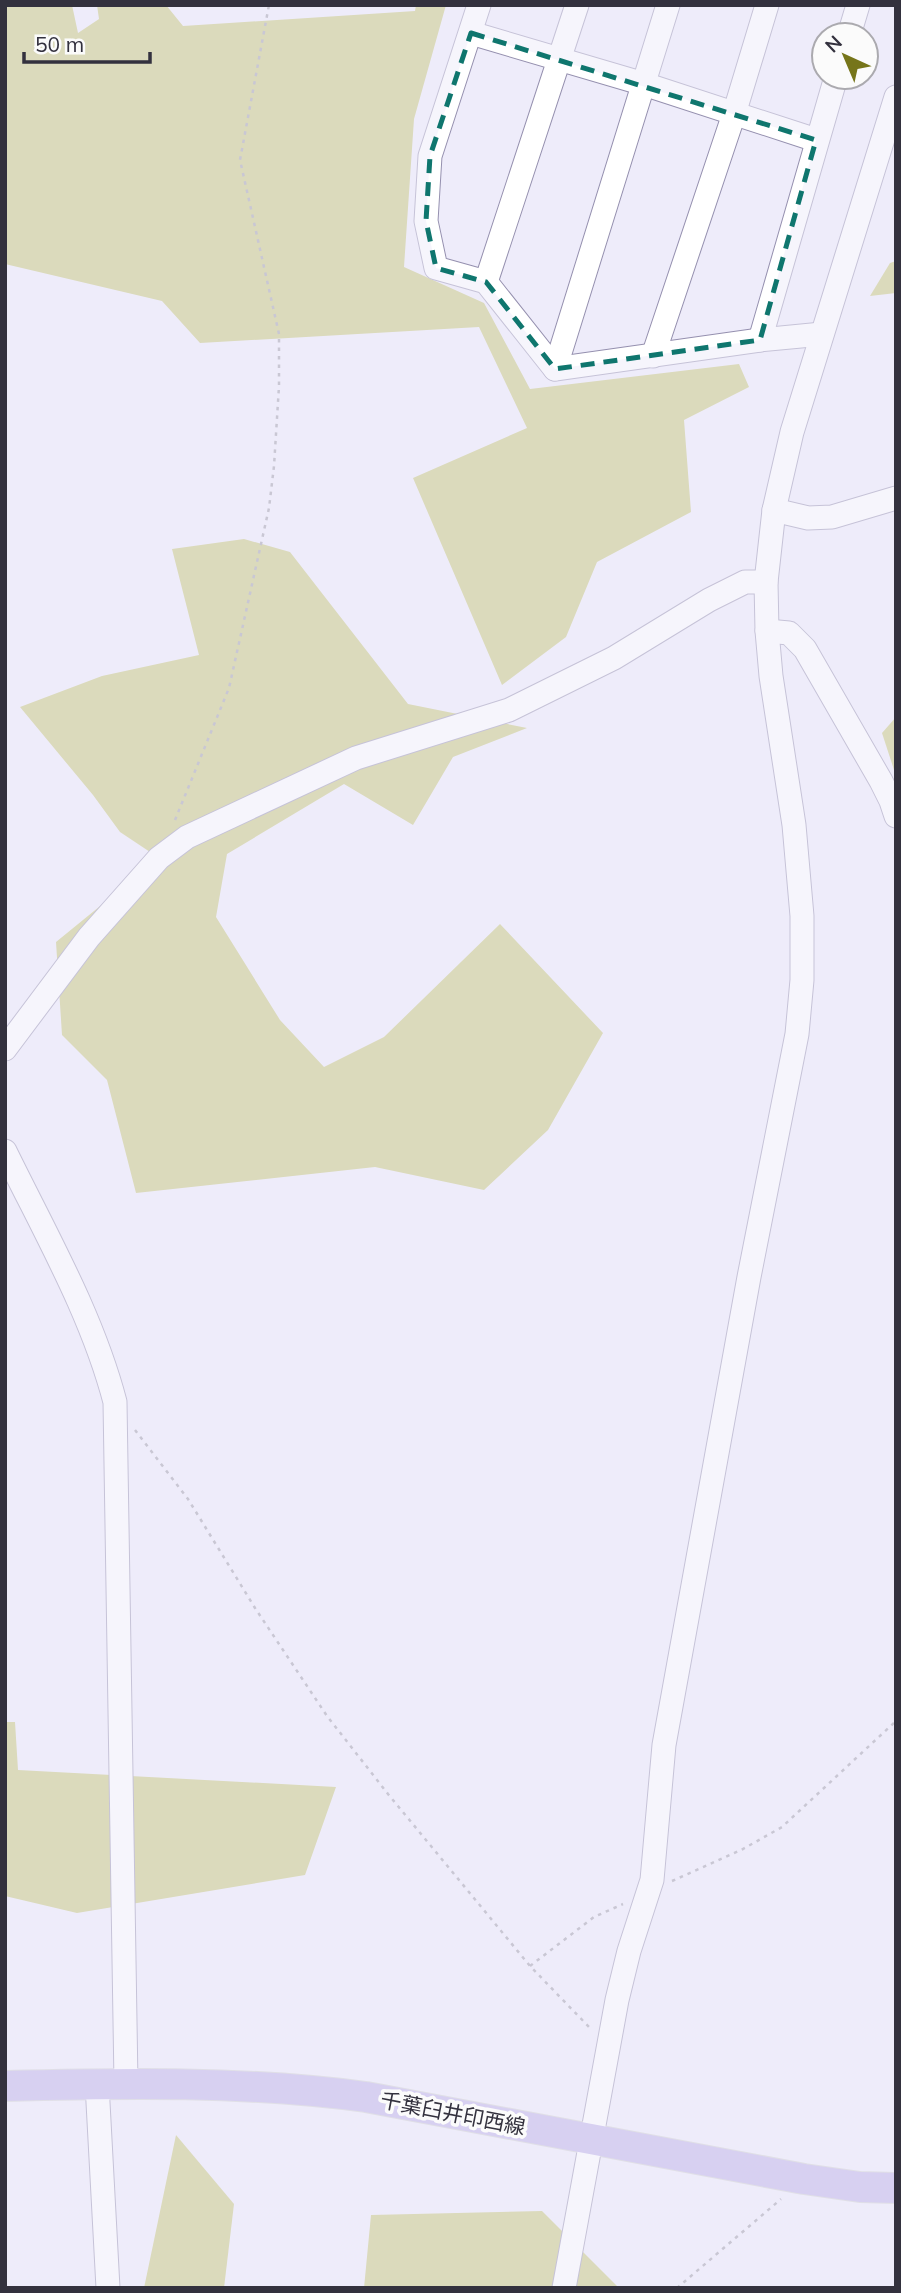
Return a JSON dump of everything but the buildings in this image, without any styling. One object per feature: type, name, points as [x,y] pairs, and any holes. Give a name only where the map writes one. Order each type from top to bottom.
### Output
[{"type":"main road","name":"千葉臼井印西線","points":[[5,2086],[126,2083],[317,2090],[804,2179],[860,2187],[896,2188]]},
{"type":"street","points":[[479,5],[430,156],[426,221],[436,268],[486,282],[555,369]]},
{"type":"street","points":[[486,282],[577,5]]},
{"type":"street","points":[[555,369],[668,5]]},
{"type":"street","points":[[653,356],[734,114],[767,5]]},
{"type":"street","points":[[471,33],[561,58],[816,140]]},
{"type":"street","points":[[760,340],[832,91]]},
{"type":"street","points":[[564,2288],[617,2000],[629,1951],[652,1880],[664,1745],[749,1277],[797,1034],[801,994],[802,916],[794,825],[771,676],[767,631],[766,582],[774,510],[782,468],[822,334],[888,150],[896,96]]},
{"type":"street","points":[[555,369],[760,340],[822,334]]},
{"type":"street","points":[[774,510],[808,518],[832,517],[896,498]]},
{"type":"street","points":[[5,1049],[89,937],[159,858],[187,837],[356,758],[509,710],[614,658],[709,600],[745,582],[766,582]]},
{"type":"street","points":[[767,631],[789,633],[806,649],[886,791],[896,817]]},
{"type":"street","points":[[5,1151],[90,1326],[105,1363],[115,1402],[126,2083]]},
{"type":"street","points":[[97,2084],[108,2288]]},
{"type":"path","points":[[174,823],[229,688],[269,508],[274,466],[279,334],[240,160],[269,5]]},
{"type":"path","points":[[115,1402],[188,1499],[255,1608],[327,1716],[530,1966],[609,2047]]},
{"type":"path","points":[[652,1880],[667,1883],[743,1849],[782,1827],[896,1721]]},
{"type":"path","points":[[530,1966],[594,1917],[619,1905],[629,1903],[645,1906]]},
{"type":"path","points":[[677,2288],[804,2179]]},
{"type":"highlighted area","points":[[471,33],[816,140],[760,340],[555,369],[486,282],[436,268],[426,221],[430,156]]},
{"type":"shaded area","points":[[5,5],[72,5],[78,33],[99,19],[97,5],[166,5],[183,26],[415,11],[416,5],[446,5],[414,119],[404,267],[484,303],[530,389],[739,364],[749,387],[684,420],[691,512],[597,562],[566,637],[502,685],[413,478],[527,428],[479,327],[200,343],[162,301],[5,264]]},
{"type":"shaded area","points":[[896,261],[896,293],[870,296],[890,263]]},
{"type":"shaded area","points":[[244,539],[290,552],[408,704],[527,728],[453,757],[413,825],[344,784],[227,854],[216,917],[280,1020],[324,1067],[384,1037],[500,924],[603,1033],[548,1130],[484,1190],[375,1167],[136,1193],[107,1080],[62,1035],[56,942],[159,858],[120,832],[20,707],[102,676],[199,655],[172,549]]},
{"type":"shaded area","points":[[896,717],[896,776],[882,733]]},
{"type":"shaded area","points":[[5,1722],[15,1722],[18,1770],[336,1787],[305,1875],[77,1913],[5,1896]]},
{"type":"shaded area","points":[[176,2135],[234,2204],[224,2288],[144,2288]]},
{"type":"shaded area","points":[[542,2211],[619,2288],[364,2288],[371,2215]]}]
